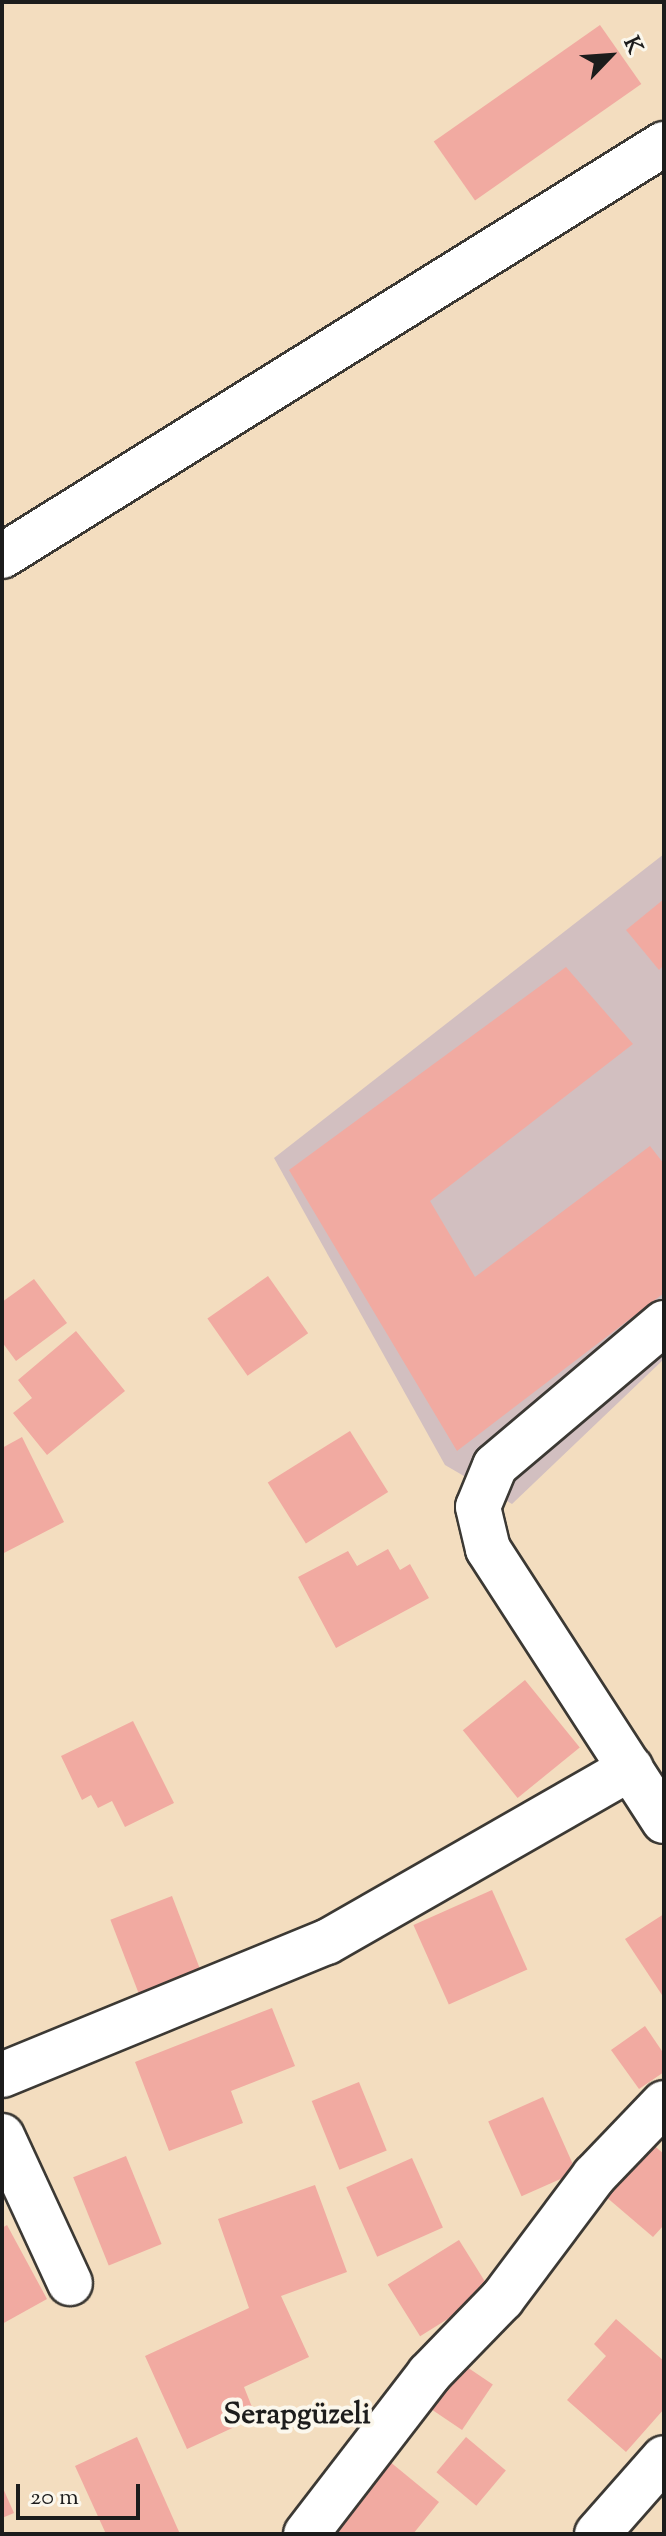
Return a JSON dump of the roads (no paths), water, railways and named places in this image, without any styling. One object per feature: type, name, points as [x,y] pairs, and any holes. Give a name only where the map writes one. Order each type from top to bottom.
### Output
[{"type":"street","points":[[2,556],[664,144]]},
{"type":"street","points":[[664,1323],[495,1466],[478,1507],[488,1549],[664,1821]]},
{"type":"street","points":[[2,2075],[327,1942],[631,1768]]},
{"type":"street","points":[[306,2534],[429,2374],[502,2299],[594,2176],[664,2103]]},
{"type":"street","points":[[2,2136],[70,2283]]},
{"type":"street","points":[[597,2534],[664,2458]]},
{"type":"district","name":"Serapgüzeli","points":[[297,2416]]}]
